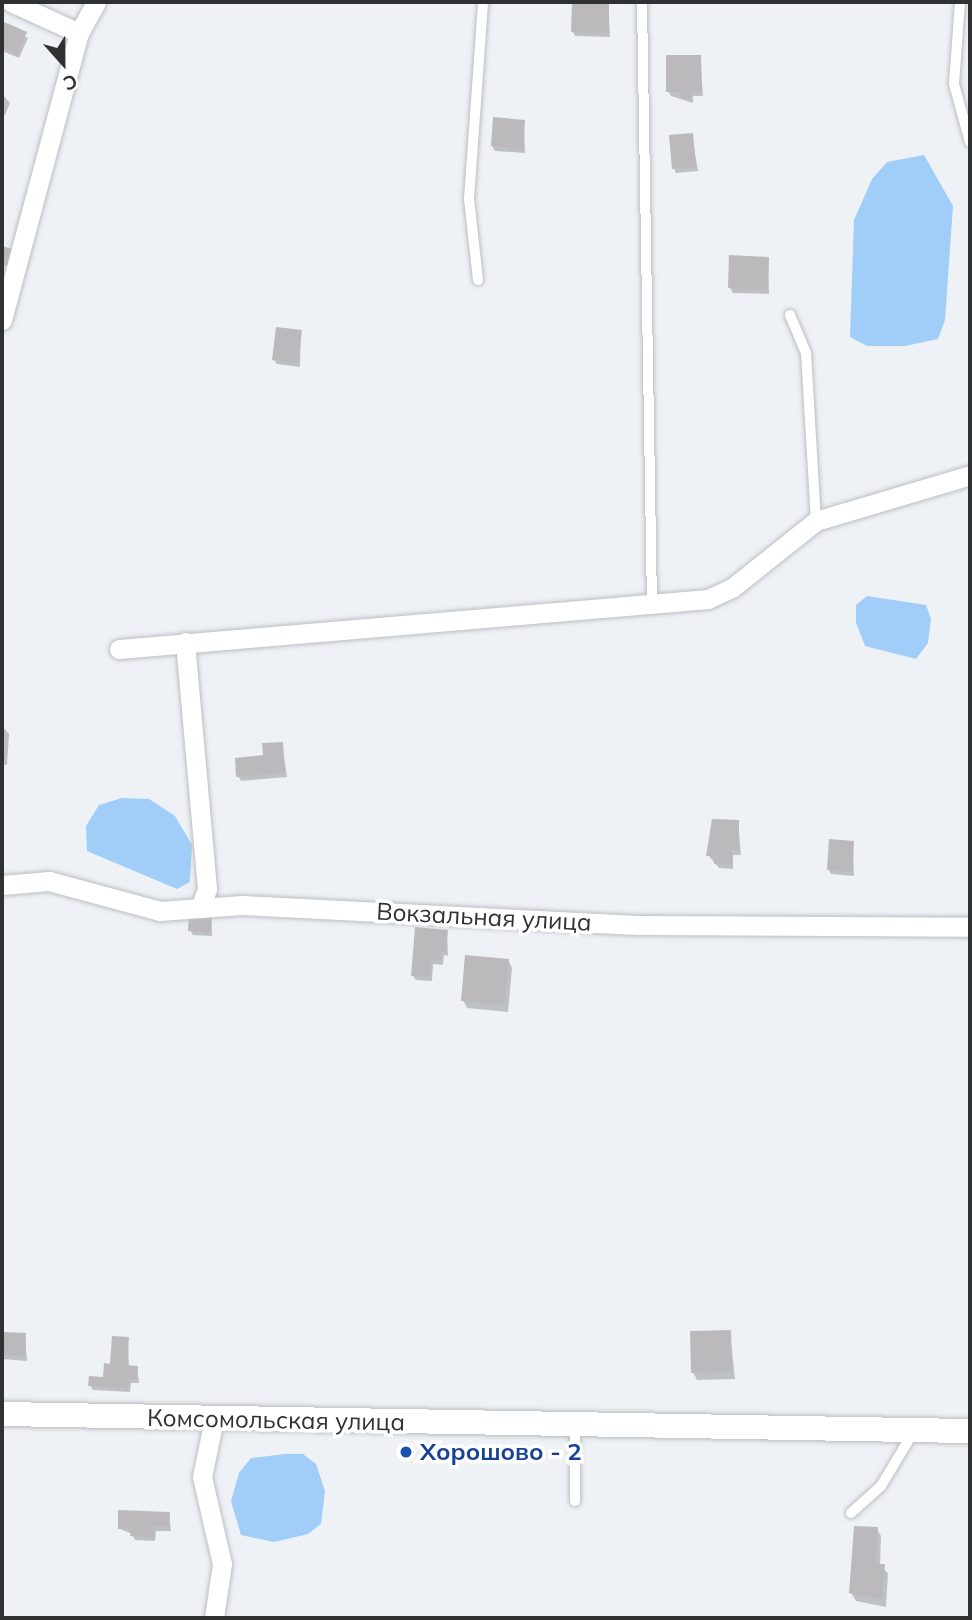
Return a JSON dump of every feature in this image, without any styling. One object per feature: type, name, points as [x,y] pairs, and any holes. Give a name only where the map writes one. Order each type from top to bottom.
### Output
[{"type":"street","points":[[12,2],[79,33]]},
{"type":"street","points":[[2,320],[79,33],[96,2]]},
{"type":"street","points":[[118,649],[708,599],[732,588],[816,521],[970,475]]},
{"type":"street","points":[[185,642],[207,889],[200,908]]},
{"type":"street","name":"Вокзальная улица","points":[[2,885],[49,881],[160,911],[242,905],[641,925],[970,927]]},
{"type":"street","name":"Комсомольская улица","points":[[2,1415],[970,1431]]},
{"type":"street","points":[[214,1419],[202,1477],[222,1564],[214,1618]]},
{"type":"lane","points":[[478,281],[469,199],[483,2]]},
{"type":"lane","points":[[642,2],[652,602]]},
{"type":"lane","points":[[960,2],[954,83],[970,142]]},
{"type":"lane","points":[[790,315],[806,353],[816,521]]},
{"type":"lane","points":[[575,1425],[575,1501]]},
{"type":"lane","points":[[851,1513],[881,1486],[914,1430]]},
{"type":"water","points":[[924,155],[953,206],[945,320],[938,339],[905,346],[867,346],[850,337],[854,220],[872,179],[887,162]]},
{"type":"water","points":[[867,596],[926,605],[931,619],[928,643],[916,659],[865,646],[856,623],[856,605]]},
{"type":"water","points":[[122,798],[149,799],[175,816],[192,845],[190,882],[177,889],[87,851],[86,826],[99,805]]},
{"type":"water","points":[[303,1454],[316,1464],[325,1491],[321,1524],[308,1534],[274,1542],[241,1535],[231,1501],[239,1473],[251,1458]]},
{"type":"building","points":[[572,2],[609,2],[609,33],[571,32]]},
{"type":"building","points":[[2,21],[27,32],[17,55],[2,48]]},
{"type":"building","points":[[666,55],[701,55],[702,91],[691,91],[691,99],[681,99],[681,92],[666,92]]},
{"type":"building","points":[[493,117],[525,120],[523,149],[491,146]]},
{"type":"building","points":[[693,133],[696,167],[672,169],[669,135]]},
{"type":"building","points":[[2,246],[12,249],[8,266],[2,265]]},
{"type":"building","points":[[729,255],[769,257],[768,290],[728,288]]},
{"type":"building","points":[[276,327],[302,330],[298,363],[272,360]]},
{"type":"building","points":[[283,742],[285,773],[236,777],[235,758],[263,755],[262,743]]},
{"type":"building","points":[[712,819],[739,820],[739,851],[732,850],[732,864],[714,864],[714,856],[706,856]]},
{"type":"building","points":[[829,839],[854,841],[852,872],[827,870]]},
{"type":"building","points":[[189,913],[212,914],[211,932],[188,931]]},
{"type":"building","points":[[415,927],[448,930],[446,952],[442,951],[441,960],[431,960],[430,977],[411,976]]},
{"type":"building","points":[[465,955],[509,959],[505,1005],[461,1001]]},
{"type":"building","points":[[731,1330],[732,1371],[691,1373],[690,1331]]},
{"type":"building","points":[[2,1332],[26,1333],[25,1357],[2,1355]]},
{"type":"building","points":[[112,1336],[129,1337],[127,1365],[138,1366],[137,1379],[129,1379],[128,1388],[88,1386],[89,1376],[103,1377],[104,1363],[110,1364]]},
{"type":"building","points":[[118,1510],[170,1512],[169,1527],[154,1526],[154,1537],[130,1536],[131,1529],[118,1529]]},
{"type":"building","points":[[854,1526],[878,1527],[876,1564],[885,1564],[882,1600],[849,1593]]},
{"type":"place","name":"Хорошово - 2","points":[[406,1452]]}]
